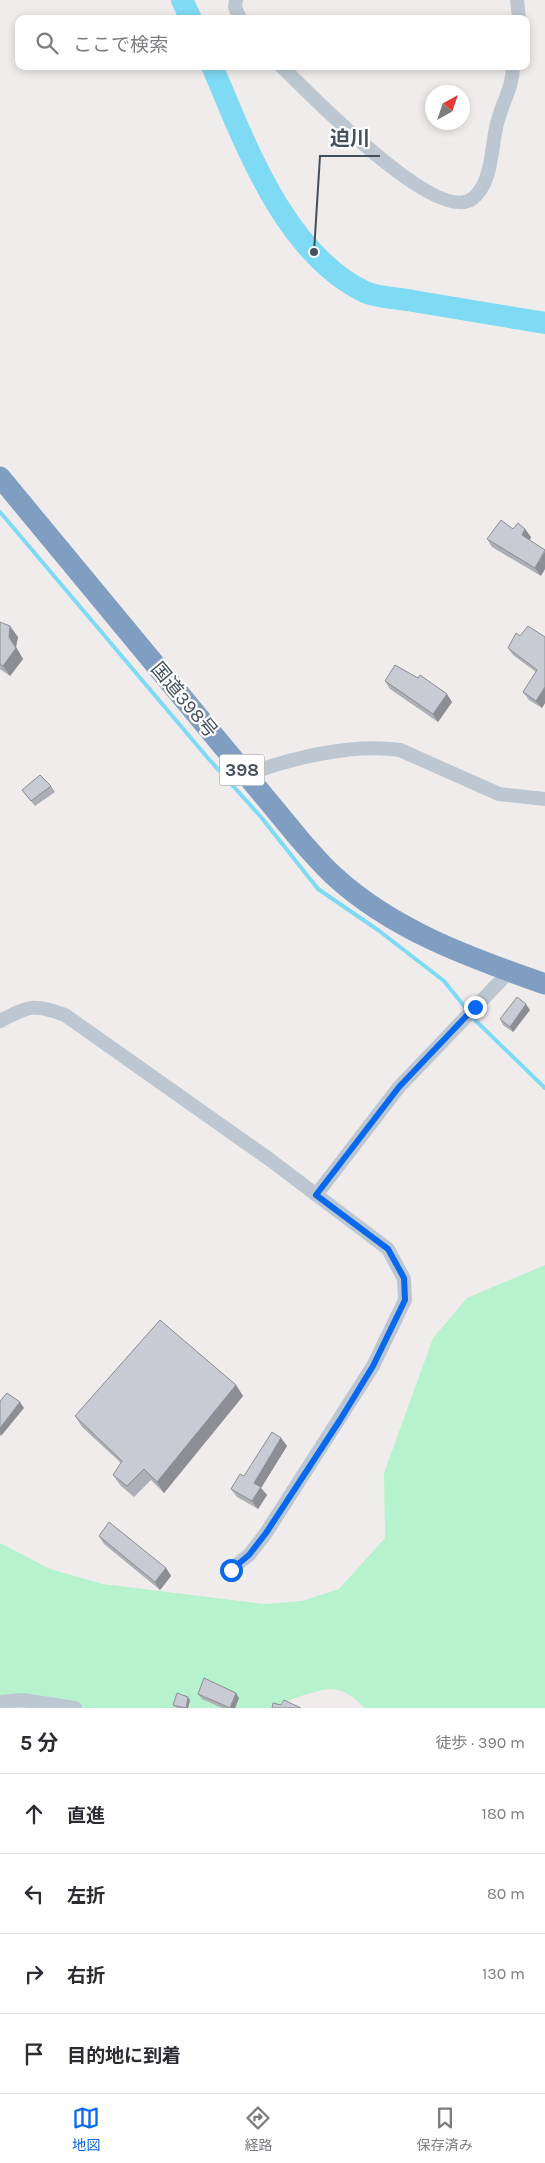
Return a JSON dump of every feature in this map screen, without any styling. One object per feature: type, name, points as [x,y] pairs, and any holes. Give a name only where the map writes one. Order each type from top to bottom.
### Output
[{"type":"highway","name":"国道398号","points":[[0,477],[302,842],[334,876],[368,902],[426,938],[509,972],[545,984]]},
{"type":"street","points":[[236,0],[235,7],[238,15]]},
{"type":"street","points":[[517,0],[519,15]]},
{"type":"street","points":[[286,70],[354,136],[412,183],[438,198],[457,202],[470,200],[482,189],[487,174],[497,120],[513,79],[513,70]]},
{"type":"street","points":[[246,775],[268,767],[317,755],[385,748],[400,750],[499,794],[545,799]]},
{"type":"street","points":[[316,1195],[399,1087],[509,972]]},
{"type":"street","points":[[0,1021],[29,1006],[44,1008],[65,1015],[154,1076],[388,1249],[404,1278],[405,1300],[373,1366],[266,1533],[249,1555],[231,1570]]},
{"type":"street","points":[[0,1702],[22,1700],[75,1708]]},
{"type":"green space","points":[[545,1265],[545,1708],[364,1708],[350,1695],[331,1689],[309,1693],[271,1708],[20,1708],[0,1700],[0,1543],[50,1569],[103,1584],[265,1604],[302,1601],[339,1589],[385,1538],[384,1473],[433,1338],[467,1298]]},
{"type":"building","points":[[501,520],[513,529],[518,523],[525,529],[522,535],[545,550],[535,568],[487,539]]},
{"type":"building","points":[[0,622],[10,626],[9,637],[16,648],[3,666],[0,664]]},
{"type":"building","points":[[528,626],[545,637],[545,687],[536,701],[523,692],[537,670],[508,648],[516,633],[520,636]]},
{"type":"building","points":[[395,665],[418,678],[420,675],[447,694],[433,714],[385,681]]},
{"type":"building","points":[[40,775],[51,786],[31,801],[22,790]]},
{"type":"building","points":[[517,997],[526,1004],[510,1027],[500,1019]]},
{"type":"building","points":[[160,1320],[236,1385],[157,1482],[144,1469],[127,1486],[113,1475],[122,1461],[75,1416]]},
{"type":"building","points":[[7,1393],[20,1402],[0,1428],[0,1401]]},
{"type":"building","points":[[272,1432],[281,1438],[254,1483],[261,1487],[252,1501],[231,1489],[240,1474],[244,1476]]},
{"type":"building","points":[[109,1522],[166,1568],[155,1582],[99,1536]]},
{"type":"building","points":[[204,1678],[236,1693],[230,1708],[198,1694]]},
{"type":"building","points":[[177,1693],[188,1697],[186,1708],[173,1705]]},
{"type":"building","points":[[284,1700],[301,1708],[272,1708],[273,1703],[281,1705]]},
{"type":"waterway","points":[[182,0],[189,15]]},
{"type":"waterway","points":[[214,70],[238,128],[270,193],[290,224],[312,251],[337,274],[365,292],[376,296],[545,323]]},
{"type":"waterway","points":[[0,512],[207,757],[261,817],[318,889],[378,930],[444,981],[476,1021],[545,1088]]},
{"type":"place","name":"迫川","points":[[314,252]]},
{"type":"route","points":[[231,1570],[249,1555],[266,1533],[340,1420],[373,1366],[405,1300],[404,1278],[388,1249],[316,1195],[399,1087],[475,1007]]}]
